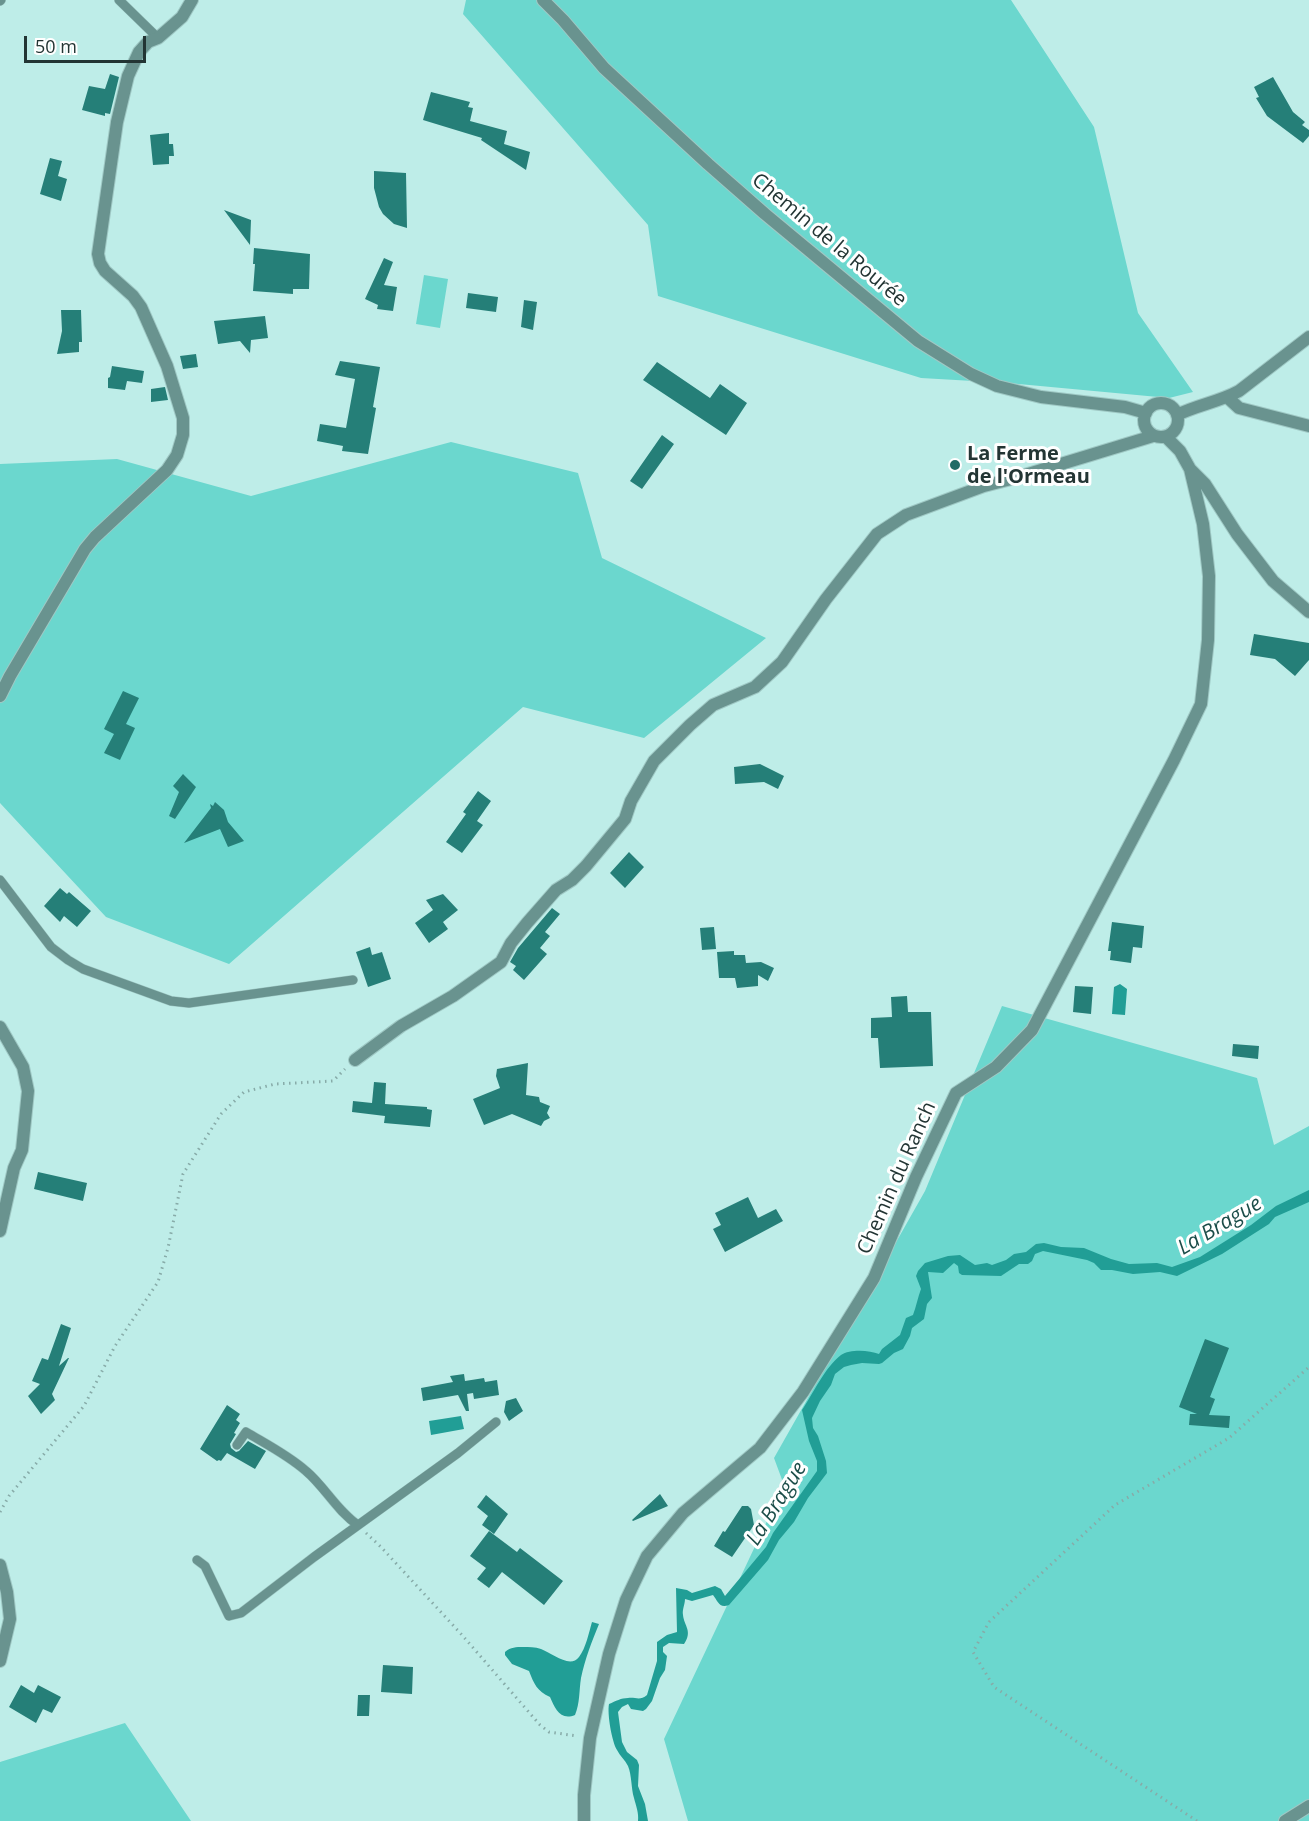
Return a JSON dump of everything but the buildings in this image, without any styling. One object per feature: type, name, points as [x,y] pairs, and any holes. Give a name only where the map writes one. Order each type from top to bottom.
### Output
[{"type":"street","points":[[0,696],[85,549],[167,470],[177,455],[183,435],[183,418],[167,366],[141,307],[133,296],[105,272],[98,254],[117,122],[128,76],[139,52],[148,42],[158,38],[182,16],[192,0]]},
{"type":"street","name":"Chemin de la Rourée","points":[[543,0],[604,68],[708,164],[918,340],[970,374],[997,386],[1041,397],[1125,407],[1146,413]]},
{"type":"street","points":[[1177,415],[1239,391],[1309,337]]},
{"type":"street","points":[[1227,397],[1239,408],[1309,426]]},
{"type":"street","points":[[355,1060],[401,1026],[453,996],[501,962],[511,943],[527,923],[556,890],[572,880],[586,866],[625,819],[631,801],[654,761],[713,705],[755,687],[782,662],[826,599],[877,534],[906,515],[984,486],[1153,436],[1166,437],[1176,428],[1177,415],[1169,405],[1155,404],[1146,413],[1145,426],[1153,436]]},
{"type":"street","name":"Chemin du Ranch","points":[[584,1821],[584,1795],[590,1738],[609,1654],[626,1600],[647,1556],[683,1513],[760,1448],[803,1392],[873,1278],[915,1177],[956,1093],[996,1066],[1032,1030],[1174,760],[1201,704],[1208,640],[1209,576],[1203,524],[1190,470],[1180,451],[1166,437]]},
{"type":"street","points":[[1190,470],[1205,484],[1237,534],[1273,581],[1309,612]]},
{"type":"street","points":[[0,1027],[23,1067],[28,1091],[22,1150],[15,1168],[0,1231]]},
{"type":"street","points":[[0,1565],[7,1592],[10,1619],[0,1661]]},
{"type":"street","points":[[1285,1821],[1309,1806]]},
{"type":"lane","points":[[119,0],[158,38]]},
{"type":"lane","points":[[0,880],[51,947],[68,960],[83,969],[171,1001],[189,1003],[353,980]]},
{"type":"lane","points":[[197,1560],[205,1566],[229,1616],[242,1613],[314,1557],[450,1459],[496,1422]]},
{"type":"lane","points":[[237,1445],[246,1432],[275,1449],[307,1471],[344,1516],[358,1525]]},
{"type":"path","points":[[0,1512],[9,1496],[84,1406],[115,1346],[158,1282],[168,1248],[183,1174],[221,1114],[244,1092],[275,1084],[333,1081],[355,1060]]},
{"type":"path","points":[[1197,1821],[994,1687],[973,1652],[989,1622],[1115,1505],[1229,1438],[1309,1367]]},
{"type":"path","points":[[358,1525],[462,1635],[540,1725],[549,1732],[590,1738]]},
{"type":"shaded area","points":[[466,0],[1011,0],[1094,127],[1138,313],[1193,392],[1169,398],[1008,383],[921,378],[658,296],[648,225],[463,14]]},
{"type":"shaded area","points":[[424,275],[448,279],[440,328],[416,324]]},
{"type":"shaded area","points":[[451,442],[578,473],[602,558],[766,638],[644,738],[523,707],[229,964],[106,917],[0,803],[0,464],[117,459],[251,496]]},
{"type":"shaded area","points":[[1120,984],[1127,989],[1125,1015],[1112,1014],[1114,987]]},
{"type":"shaded area","points":[[1002,1006],[1257,1078],[1274,1145],[1309,1126],[1309,1821],[688,1821],[664,1739],[784,1485],[774,1458],[925,1191]]},
{"type":"shaded area","points":[[1309,1190],[1309,1202],[1275,1217],[1269,1224],[1222,1254],[1177,1276],[1160,1272],[1133,1274],[1101,1270],[1087,1260],[1043,1251],[1035,1254],[1028,1264],[1019,1264],[1001,1276],[962,1275],[954,1263],[943,1273],[928,1272],[932,1298],[927,1304],[924,1319],[912,1328],[903,1349],[879,1364],[862,1363],[844,1367],[835,1374],[831,1385],[820,1401],[812,1418],[813,1428],[826,1461],[827,1473],[779,1540],[768,1560],[729,1605],[721,1605],[713,1595],[692,1601],[685,1599],[683,1613],[688,1636],[684,1644],[669,1643],[663,1647],[663,1652],[667,1656],[665,1670],[652,1701],[643,1711],[631,1709],[628,1704],[618,1712],[622,1742],[627,1752],[637,1760],[639,1765],[638,1786],[648,1821],[638,1821],[629,1770],[615,1746],[612,1735],[609,1704],[647,1695],[657,1661],[657,1642],[677,1632],[676,1588],[692,1593],[715,1586],[721,1589],[725,1596],[766,1547],[773,1533],[817,1471],[817,1461],[809,1441],[802,1410],[825,1373],[841,1355],[860,1351],[879,1354],[900,1335],[906,1318],[913,1315],[921,1289],[916,1276],[925,1263],[960,1255],[975,1265],[987,1263],[992,1265],[1014,1254],[1026,1252],[1036,1244],[1044,1243],[1061,1247],[1084,1248],[1129,1264],[1157,1263],[1172,1267],[1200,1257],[1251,1225],[1276,1206]]},
{"type":"shaded area","points":[[461,1416],[464,1429],[431,1435],[429,1421]]},
{"type":"shaded area","points":[[592,1622],[599,1624],[581,1678],[577,1710],[575,1715],[565,1716],[559,1712],[550,1697],[536,1687],[529,1671],[512,1664],[505,1652],[516,1647],[534,1647],[566,1661],[575,1660],[584,1649]]},
{"type":"shaded area","points":[[125,1723],[191,1821],[0,1821],[0,1762]]},
{"type":"place","name":"La Ferme de l'Ormeau","points":[[955,465]]},
{"type":"water label","name":"La Brague","points":[[1220,1226]]},
{"type":"water label","name":"La Brague","points":[[777,1504]]}]
